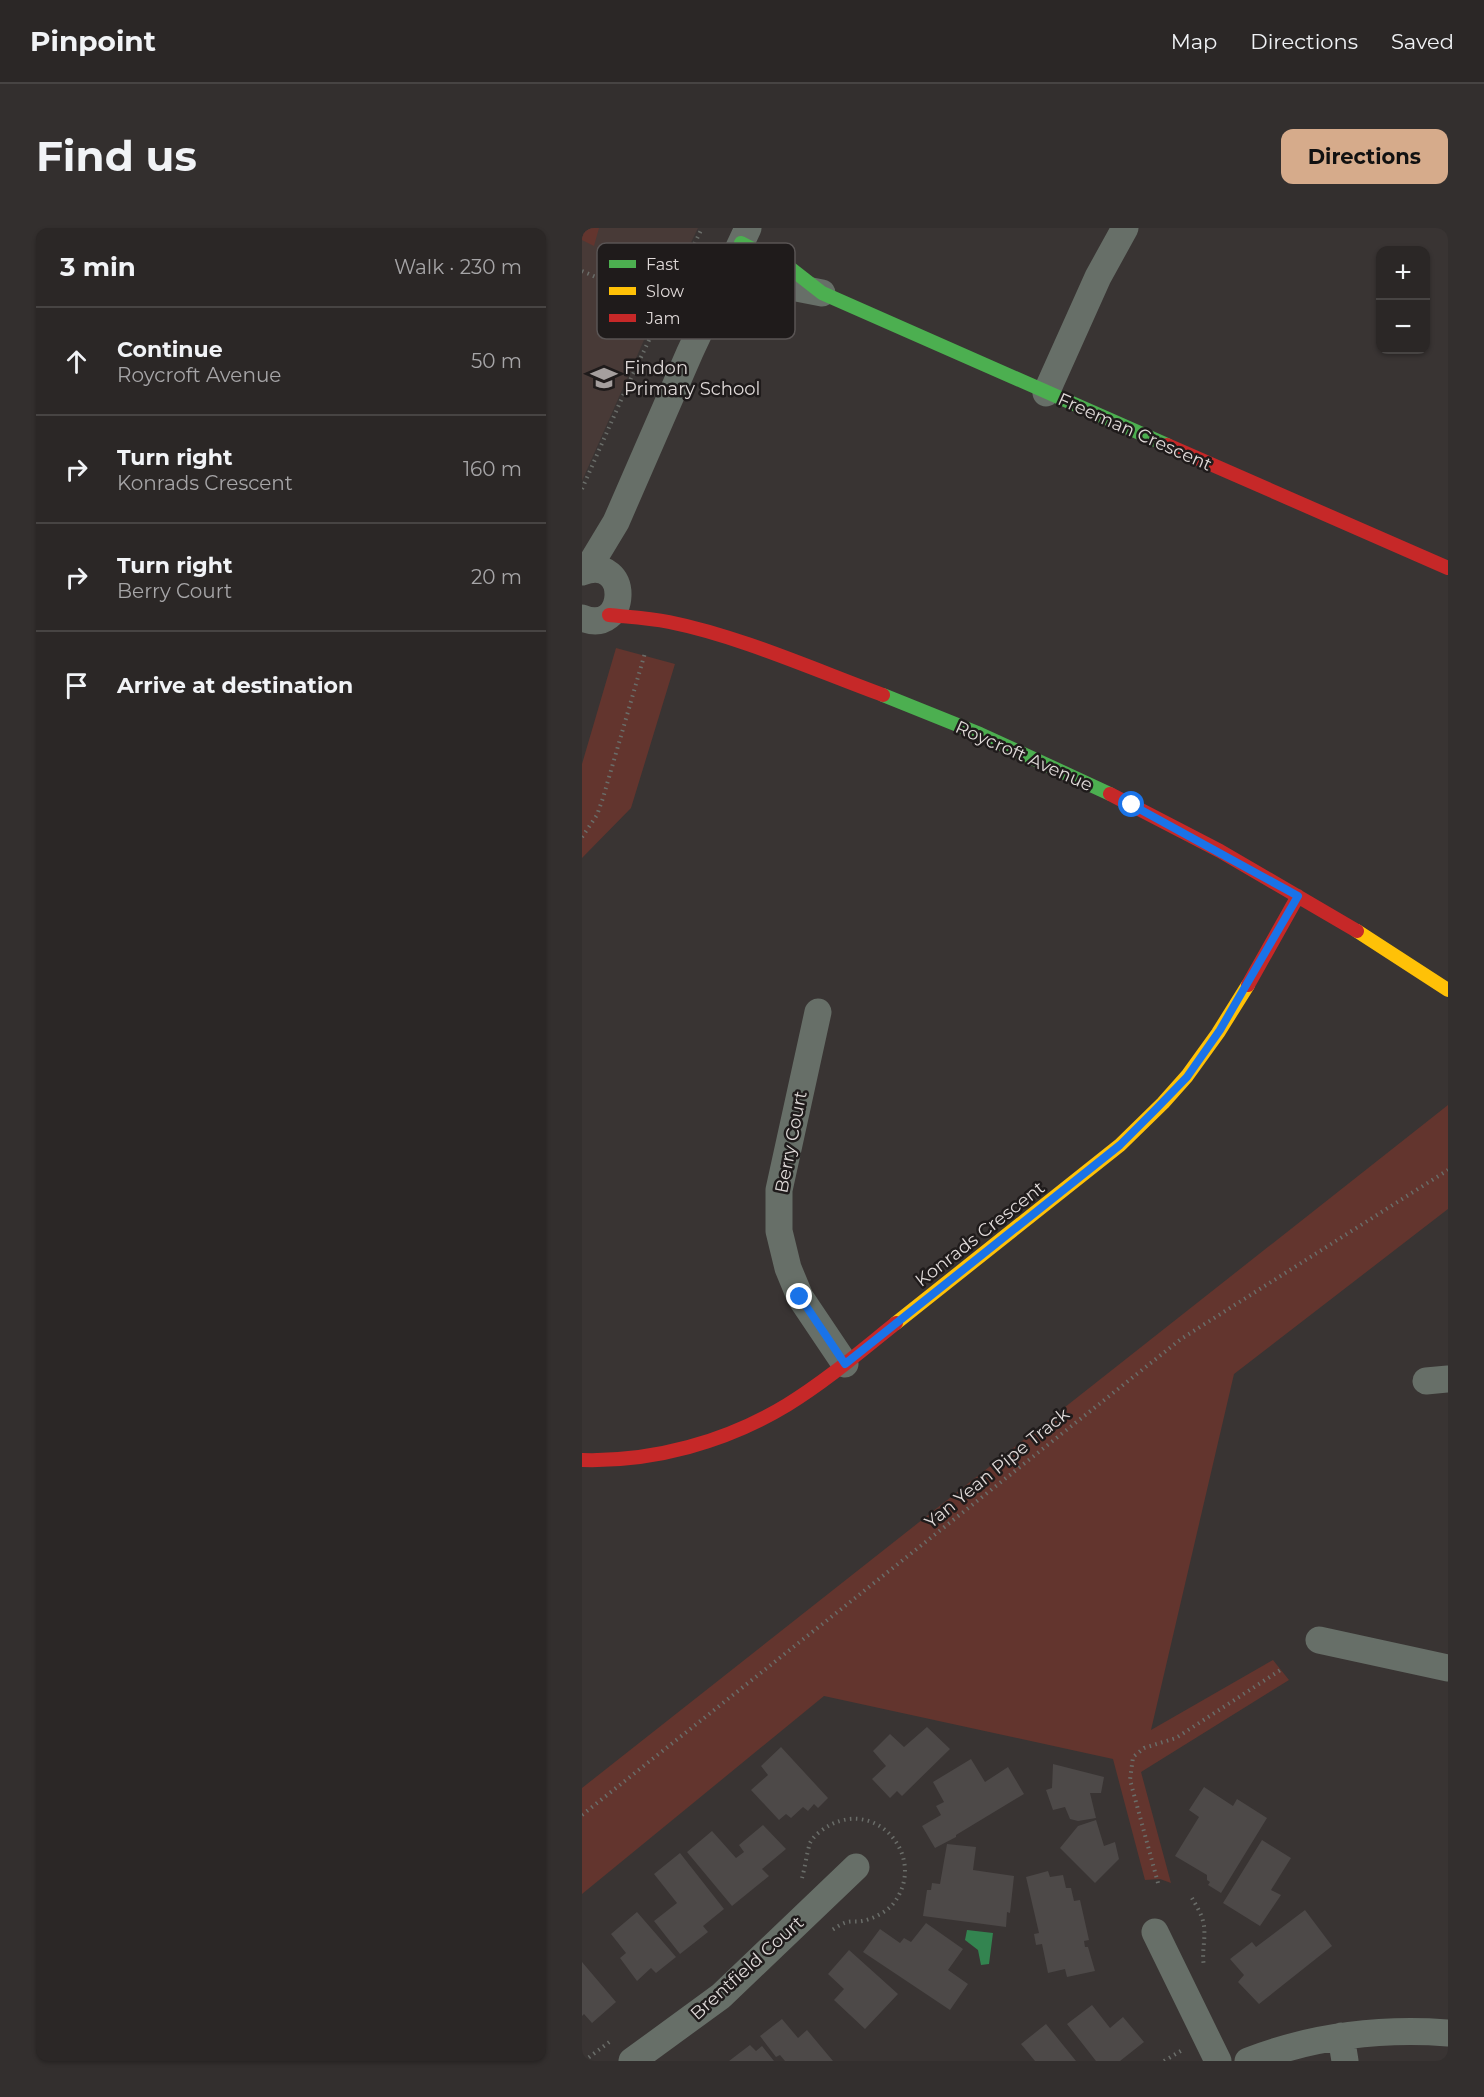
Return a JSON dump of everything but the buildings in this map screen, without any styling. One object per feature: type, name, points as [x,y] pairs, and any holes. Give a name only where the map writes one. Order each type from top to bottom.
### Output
[{"type":"street","points":[[1046,393],[1098,277],[1125,228]]},
{"type":"street","name":"Freeman Crescent","points":[[795,288],[822,293],[1448,568]]},
{"type":"street","points":[[582,618],[594,621],[615,610],[619,595],[593,574],[698,339]]},
{"type":"street","name":"Roycroft Avenue","points":[[593,574],[672,623]]},
{"type":"street","name":"Roycroft Avenue","points":[[609,615],[672,623],[846,681],[950,722],[1132,805],[1298,896],[1448,990]]},
{"type":"street","name":"Konrads Crescent","points":[[582,1460],[598,1462],[633,1458],[677,1449],[725,1434],[769,1415],[810,1390],[845,1364],[1120,1145],[1187,1077],[1220,1030],[1298,896]]},
{"type":"street","name":"Berry Court","points":[[818,1012],[779,1190],[779,1231],[788,1268],[800,1297],[845,1364]]},
{"type":"street","points":[[1319,1640],[1448,1668]]},
{"type":"street","name":"Brentfield Court","points":[[632,2061],[721,1996],[856,1867]]},
{"type":"street","points":[[1155,1932],[1218,2061]]},
{"type":"street","points":[[1248,2061],[1308,2042],[1343,2049],[1378,2031],[1448,2033]]},
{"type":"path","points":[[695,243],[702,228]]},
{"type":"path","points":[[582,271],[597,278]]},
{"type":"path","points":[[582,489],[596,453],[649,339]]},
{"type":"path","points":[[582,837],[597,815],[603,798],[645,652]]},
{"type":"path","name":"Yan Yean Pipe Track","points":[[582,1815],[1181,1339],[1448,1170]]},
{"type":"path","points":[[1158,1883],[1130,1780],[1133,1757],[1144,1748],[1176,1738],[1282,1669]]},
{"type":"shaded area","points":[[582,228],[698,228],[691,243],[597,243],[597,339],[644,339],[582,481]]},
{"type":"shaded area","points":[[582,228],[599,228],[594,246],[582,240]]},
{"type":"shaded area","points":[[616,648],[675,664],[631,808],[582,858],[582,764]]},
{"type":"shaded area","points":[[1448,1105],[1448,1209],[1234,1374],[1151,1730],[1273,1660],[1289,1680],[1141,1772],[1171,1883],[1160,1879],[1145,1880],[1113,1759],[824,1696],[582,1894],[582,1788]]},
{"type":"shaded area","points":[[967,1930],[993,1933],[989,1964],[981,1965],[978,1950],[965,1940]]},
{"type":"traffic: fast","points":[[795,272],[822,293],[1167,445]]},
{"type":"traffic: fast","points":[[883,695],[980,734],[1110,794]]},
{"type":"traffic: slow","points":[[1357,931],[1448,990]]},
{"type":"traffic: slow","points":[[896,1323],[1120,1145],[1187,1076],[1218,1033],[1248,985]]},
{"type":"traffic: jam","points":[[1167,445],[1448,568]]},
{"type":"traffic: jam","points":[[609,615],[669,622],[696,628],[777,654],[883,695]]},
{"type":"traffic: jam","points":[[1110,794],[1220,851],[1357,931]]},
{"type":"traffic: jam","points":[[1248,985],[1298,896]]},
{"type":"traffic: jam","points":[[582,1460],[609,1460],[662,1453],[714,1439],[739,1429],[764,1418],[801,1396],[843,1366],[896,1323]]},
{"type":"place","name":"Findon Primary School","points":[[604,378]]},
{"type":"route","points":[[800,1297],[845,1364],[1120,1145],[1187,1077],[1220,1030],[1298,896],[1220,851],[1132,805]]}]
